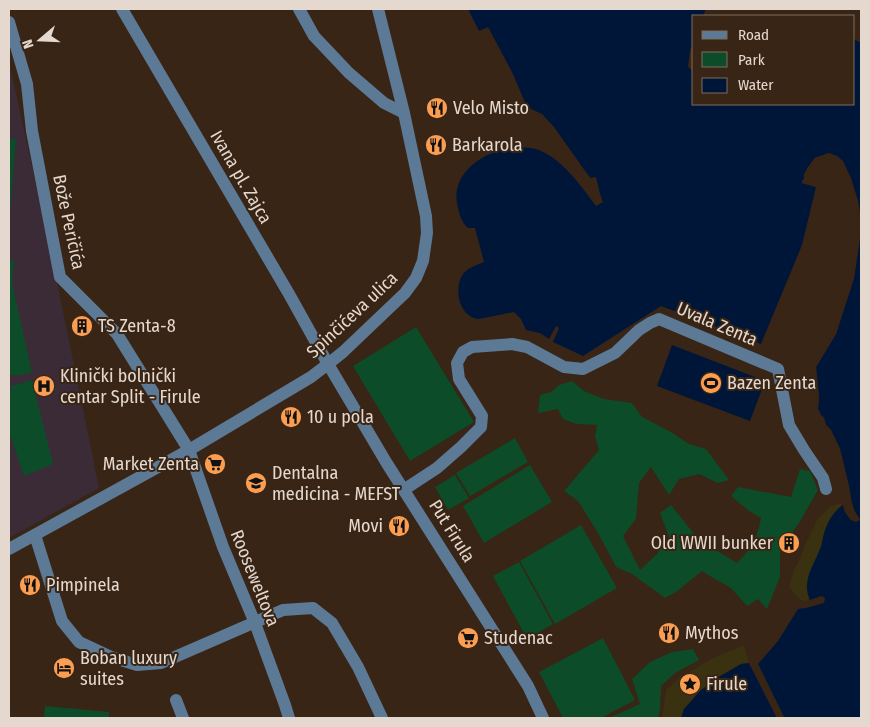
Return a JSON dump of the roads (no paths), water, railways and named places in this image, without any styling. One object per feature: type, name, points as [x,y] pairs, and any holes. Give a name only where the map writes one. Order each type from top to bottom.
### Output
[{"type":"street","name":"Ivana pl. Zajca","points":[[122,9],[328,364]]},
{"type":"street","points":[[299,9],[314,36],[348,73],[384,103],[404,113]]},
{"type":"street","name":"Spinčićeva ulica","points":[[9,549],[189,450],[311,377],[343,352],[405,293],[416,278],[423,261],[428,233],[426,216],[404,113],[378,9]]},
{"type":"street","name":"Bože Peričića","points":[[9,22],[27,84],[32,130],[60,277],[117,334],[189,450]]},
{"type":"street","name":"Uvala Zenta","points":[[404,489],[437,468],[461,448],[481,427],[482,416],[458,379],[457,363],[463,352],[472,347],[512,344],[527,348],[564,367],[583,369],[615,353],[639,330],[659,319],[778,368],[789,425],[823,478],[826,488]]},
{"type":"street","name":"Put Firula","points":[[328,364],[386,462],[528,686],[544,718]]},
{"type":"street","name":"Rooseweltova","points":[[189,450],[223,547],[255,623],[289,718]]},
{"type":"street","points":[[35,535],[62,621],[79,642],[111,657],[137,665],[161,663],[283,610],[312,608],[332,623],[358,666],[382,718]]},
{"type":"street","points":[[176,700],[183,718]]},
{"type":"water","points":[[468,9],[706,9],[703,15],[692,15],[692,46],[688,67],[692,70],[692,105],[855,105],[855,40],[861,43],[861,219],[858,201],[843,161],[829,153],[815,158],[808,167],[802,183],[816,187],[802,245],[761,344],[661,306],[583,356],[553,342],[559,328],[556,326],[549,339],[540,333],[526,330],[521,319],[514,312],[479,319],[472,317],[463,308],[458,294],[458,287],[463,274],[470,268],[484,262],[475,228],[468,228],[466,226],[458,208],[457,193],[461,180],[469,168],[495,152],[510,148],[525,147],[539,150],[563,166],[596,206],[603,202],[596,177],[591,178],[588,175],[554,127],[542,114],[527,107],[512,72],[488,27],[479,31]]},
{"type":"water","points":[[861,232],[861,718],[780,718],[783,716],[758,664],[778,641],[798,609],[824,603],[825,598],[822,596],[810,600],[807,586],[809,573],[821,548],[830,519],[843,505],[845,512],[851,520],[860,520],[854,510],[840,449],[818,409],[819,397],[816,367],[836,334],[854,278]]},
{"type":"water","name":"Bazen Zenta","points":[[672,345],[765,381],[750,421],[657,386]]},
{"type":"water","points":[[749,663],[777,718],[681,718],[684,709],[700,691],[717,678],[741,664]]},
{"type":"place","name":"Velo Misto","points":[[437,108]]},
{"type":"place","name":"Barkarola","points":[[436,145]]},
{"type":"place","name":"TS Zenta-8","points":[[82,326]]},
{"type":"place","name":"Bazen Zenta","points":[[711,383]]},
{"type":"place","name":"Klinički bolnički centar Split - Firule","points":[[44,386]]},
{"type":"place","name":"10 u pola","points":[[291,417]]},
{"type":"place","name":"Market Zenta","points":[[215,464]]},
{"type":"place","name":"Dentalna medicina - MEFST","points":[[256,483]]},
{"type":"place","name":"Movi","points":[[399,526]]},
{"type":"place","name":"Old WWII bunker","points":[[789,543]]},
{"type":"place","name":"Pimpinela","points":[[30,585]]},
{"type":"place","name":"Mythos","points":[[669,633]]},
{"type":"place","name":"Studenac","points":[[468,638]]},
{"type":"place","name":"Boban luxury suites","points":[[64,668]]},
{"type":"place","name":"Firule","points":[[690,684]]}]
